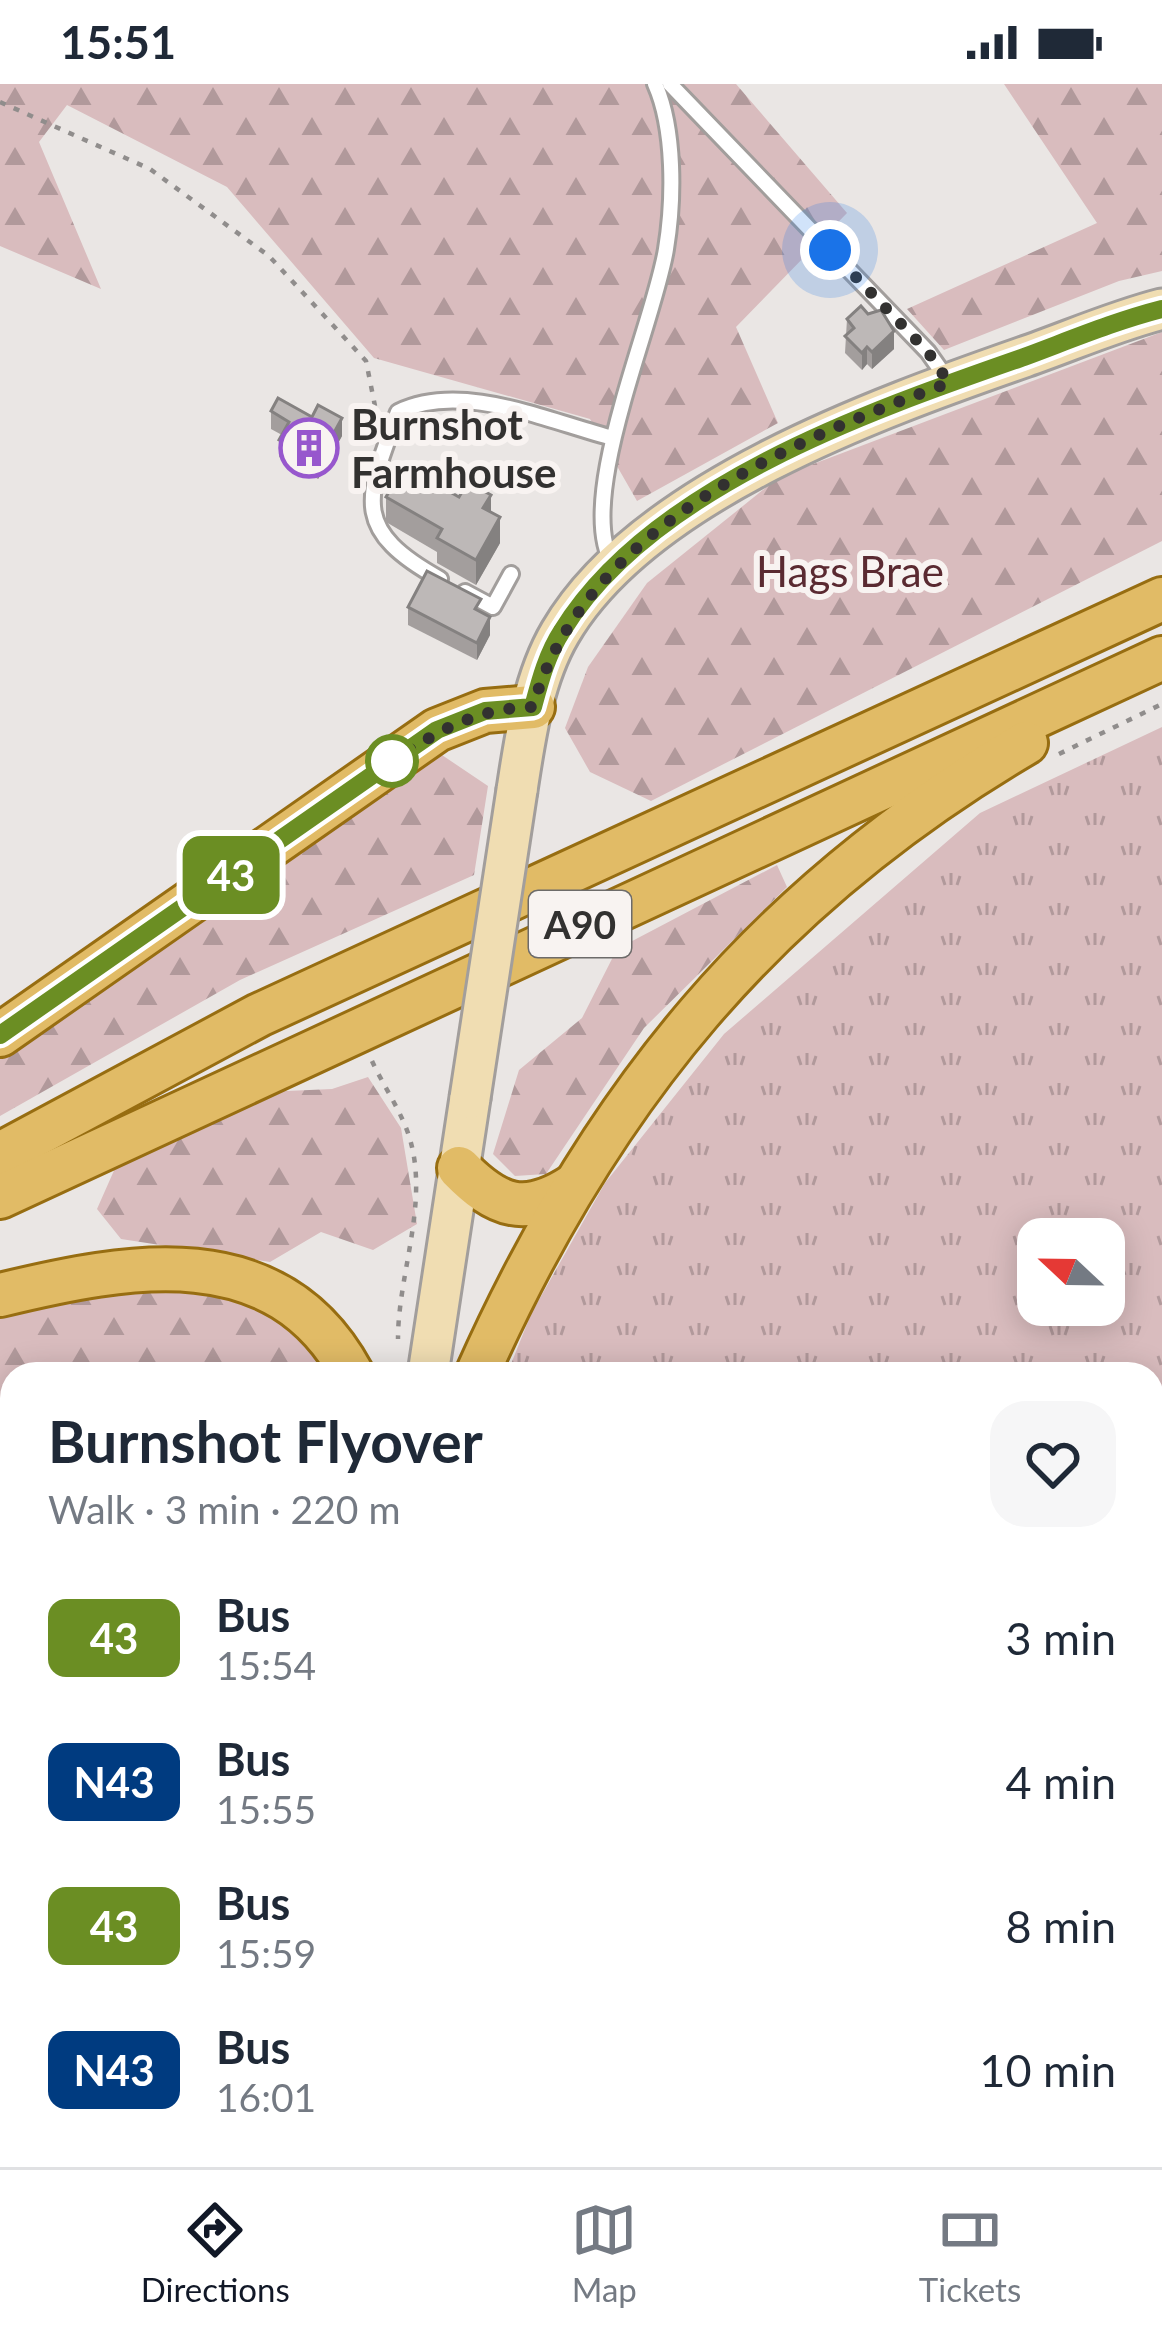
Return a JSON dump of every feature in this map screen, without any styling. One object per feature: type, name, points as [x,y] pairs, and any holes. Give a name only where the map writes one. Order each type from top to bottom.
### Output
[{"type":"main road","name":"A90","points":[[0,1154],[259,1016],[1162,599]]},
{"type":"main road","points":[[483,1362],[573,1186],[664,1052],[792,911],[982,769],[1162,660]]},
{"type":"main road","name":"A90","points":[[0,1197],[1162,660]]},
{"type":"main road","points":[[0,1036],[437,730],[485,711],[533,707]]},
{"type":"main road","points":[[459,1168],[480,1189],[506,1203],[548,1202],[573,1186]]},
{"type":"main road","points":[[0,1294],[160,1267],[209,1270],[253,1282],[298,1307],[342,1362]]},
{"type":"street","points":[[430,1362],[517,790],[533,707],[561,632],[615,568],[664,526],[794,449],[949,383],[1162,309]]},
{"type":"lane","points":[[615,568],[607,554],[603,526],[613,438],[667,248],[668,141],[655,84]]},
{"type":"lane","points":[[670,84],[928,352],[949,383]]},
{"type":"lane","points":[[512,574],[493,608],[398,555],[375,525],[373,479],[398,412],[421,401],[455,398],[613,438]]},
{"type":"path","points":[[0,102],[150,169],[269,256],[366,361],[375,406],[398,412]]},
{"type":"path","points":[[1047,760],[1162,704]]},
{"type":"path","points":[[369,1056],[409,1136],[413,1171],[414,1216],[398,1307],[398,1344]]},
{"type":"green space","points":[[0,84],[736,84],[847,213],[736,327],[778,423],[637,501],[590,419],[374,358],[227,187],[67,105],[39,142],[101,289],[0,246]]},
{"type":"green space","points":[[1004,84],[1162,84],[1162,271],[1119,281],[944,350],[907,309],[1097,223]]},
{"type":"green space","name":"Hags Brae","points":[[1162,332],[1162,541],[651,801],[590,772],[565,728],[588,667],[647,583],[779,477]]},
{"type":"green space","points":[[1162,727],[1162,1362],[512,1362],[531,1314],[605,1183],[724,1034],[980,813]]},
{"type":"green space","points":[[436,751],[488,786],[474,875],[240,980],[0,1116],[0,1053]]},
{"type":"green space","points":[[777,865],[787,887],[644,1028],[546,1174],[515,1176],[493,1154],[519,1070],[582,1018],[617,949]]},
{"type":"green space","points":[[368,1077],[401,1128],[417,1224],[373,1250],[321,1232],[270,1262],[121,1239],[97,1209],[116,1166],[264,1092],[332,1089]]},
{"type":"green space","points":[[175,1276],[266,1304],[299,1331],[322,1362],[0,1362],[0,1313]]},
{"type":"building","points":[[861,306],[868,314],[881,310],[894,331],[872,352],[867,347],[862,353],[845,336],[854,328],[847,319]]},
{"type":"building","points":[[278,398],[312,417],[318,405],[342,418],[318,462],[279,440],[289,422],[271,411]]},
{"type":"building","points":[[404,466],[459,497],[468,482],[491,495],[483,508],[500,517],[476,560],[437,538],[442,529],[386,497]]},
{"type":"building","points":[[427,571],[481,599],[475,609],[490,617],[477,643],[408,607]]},
{"type":"bus line","name":"43","points":[[0,1035],[437,730],[485,711],[533,707],[545,665],[579,606],[664,526],[710,496],[887,405],[1162,309]]},
{"type":"place","name":"Burnshot Farmhouse","points":[[309,448]]},
{"type":"route","points":[[392,761],[437,730],[485,711],[533,707],[545,665],[579,606],[664,526],[819,436],[949,383],[928,352],[830,250]]}]
